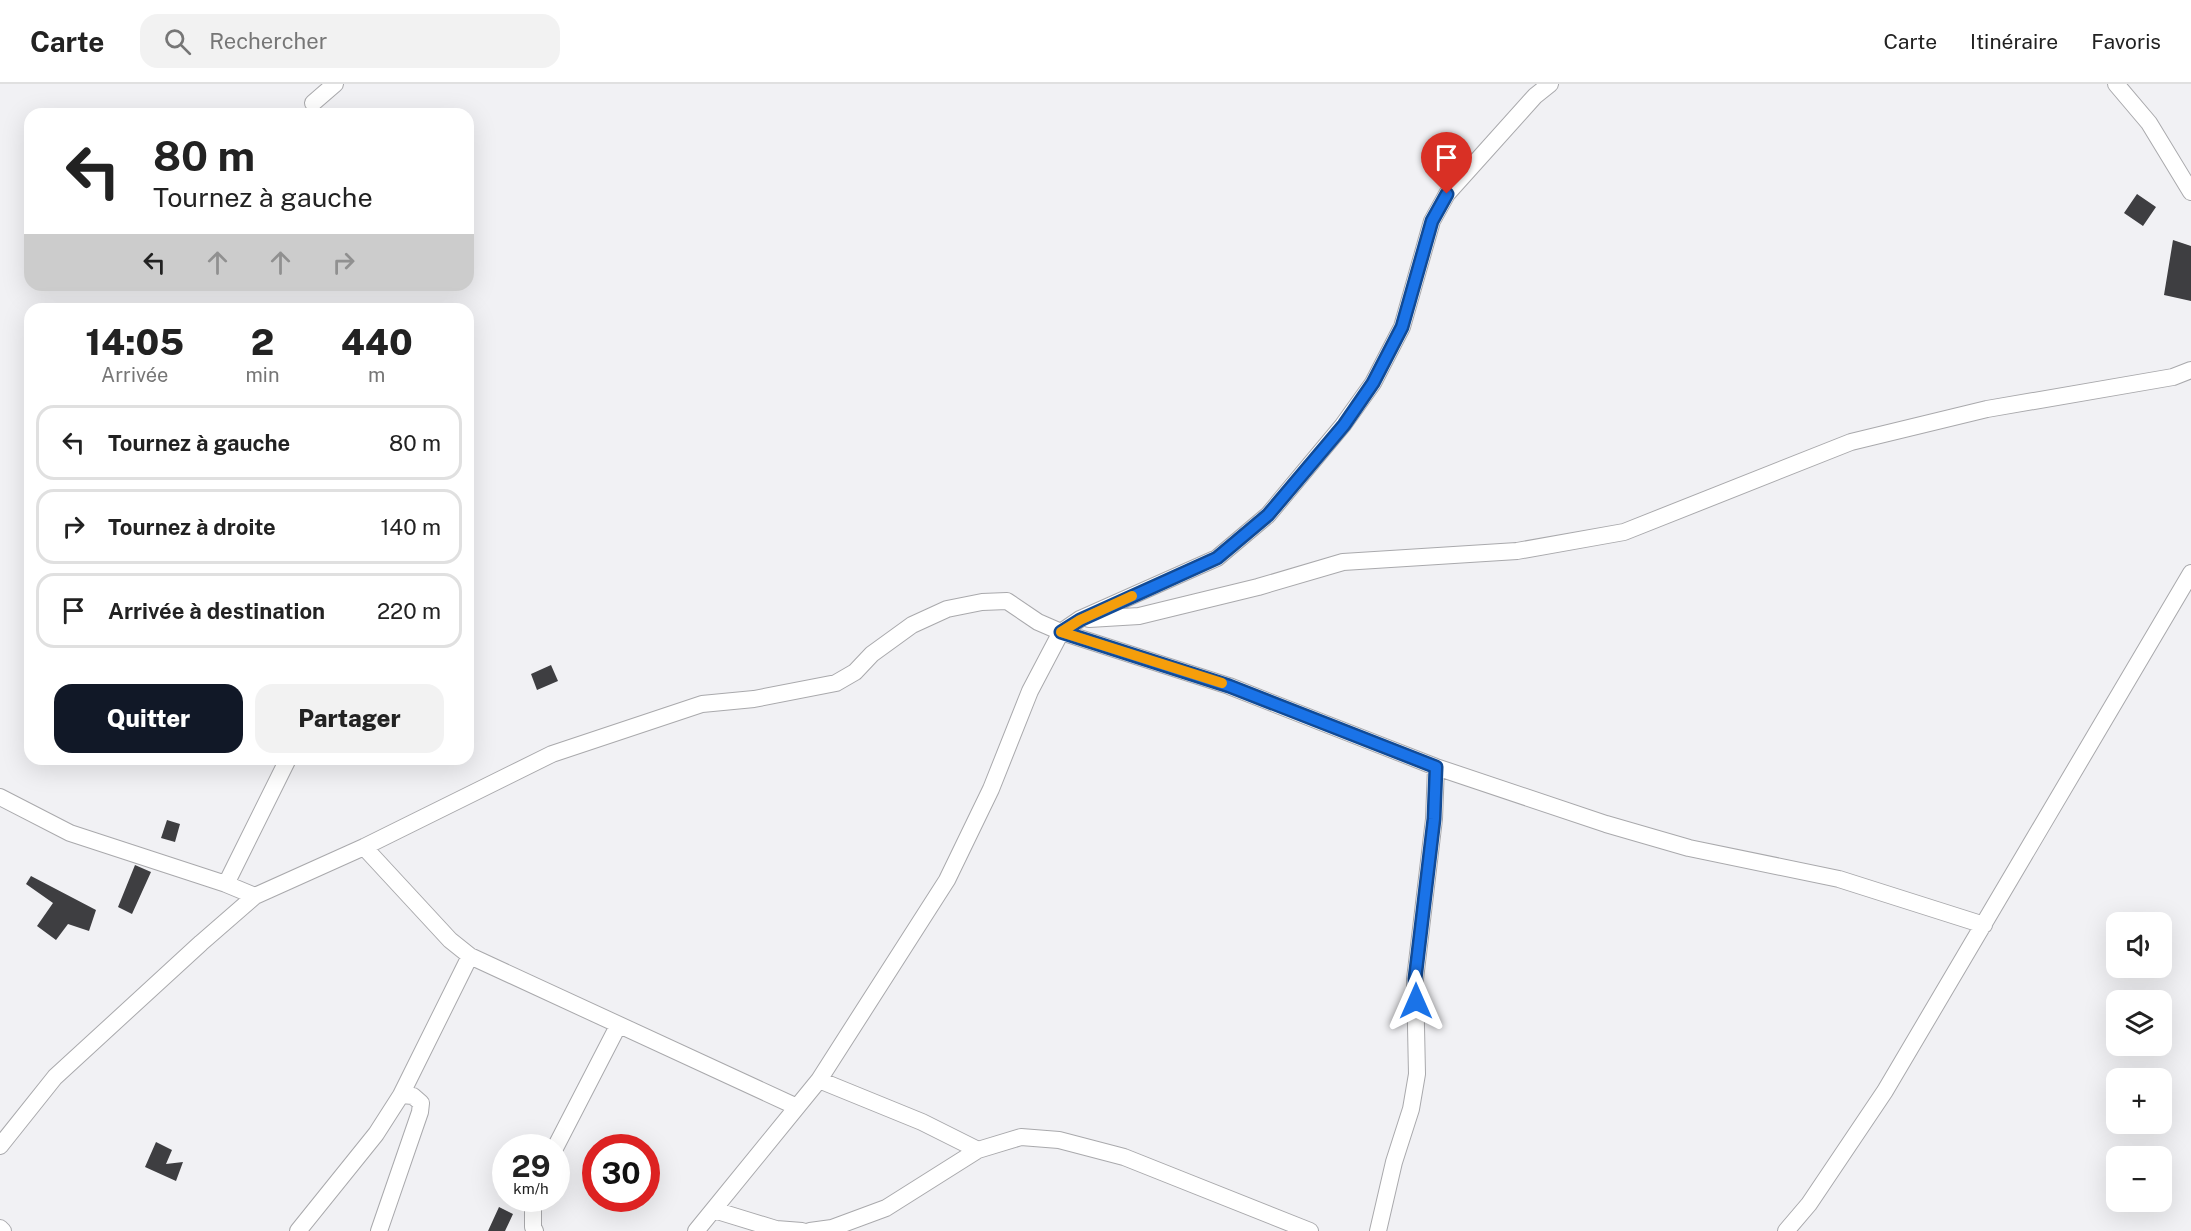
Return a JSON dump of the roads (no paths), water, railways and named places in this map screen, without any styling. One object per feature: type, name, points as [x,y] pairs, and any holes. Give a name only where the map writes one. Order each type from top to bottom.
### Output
[{"type":"street","points":[[313,103],[335,84]]},
{"type":"street","points":[[696,1231],[819,1080],[947,880],[991,789],[1030,692],[1061,632],[1080,620],[1217,558],[1268,515],[1344,425],[1373,383],[1402,327],[1432,221],[1447,194],[1535,96],[1550,84]]},
{"type":"street","points":[[2116,84],[2149,123],[2191,192]]},
{"type":"street","points":[[1080,620],[1139,616],[1258,587],[1343,562],[1516,551],[1624,532],[1851,442],[1987,409],[2173,377],[2191,370]]},
{"type":"street","points":[[1786,1231],[1809,1204],[1886,1091],[2191,573]]},
{"type":"street","points":[[0,1146],[55,1077],[255,896],[364,847],[552,754],[702,704],[754,699],[836,683],[855,672],[873,654],[912,625],[946,609],[982,602],[1007,601],[1038,622],[1061,632],[1229,686],[1436,767],[1606,824],[1689,848],[1839,879],[1984,925]]},
{"type":"street","points":[[226,884],[285,765]]},
{"type":"street","points":[[1378,1231],[1394,1162],[1411,1109],[1417,1074],[1415,979],[1434,819],[1436,767]]},
{"type":"street","points":[[0,797],[70,833],[226,884],[255,896]]},
{"type":"street","points":[[364,847],[450,940],[470,956],[797,1107]]},
{"type":"street","points":[[298,1231],[376,1134],[401,1095],[470,956]]},
{"type":"street","points":[[562,1134],[618,1026]]},
{"type":"street","points":[[819,1080],[922,1122],[978,1150]]},
{"type":"street","points":[[379,1231],[420,1112],[421,1103],[413,1096],[401,1095]]},
{"type":"street","points":[[810,1231],[832,1228],[886,1208],[978,1150],[1021,1137],[1059,1140],[1124,1157],[1310,1231]]},
{"type":"street","points":[[714,1210],[776,1229],[802,1231]]},
{"type":"street","points":[[533,1212],[535,1231]]},
{"type":"street","points":[[0,1228],[3,1231]]}]
